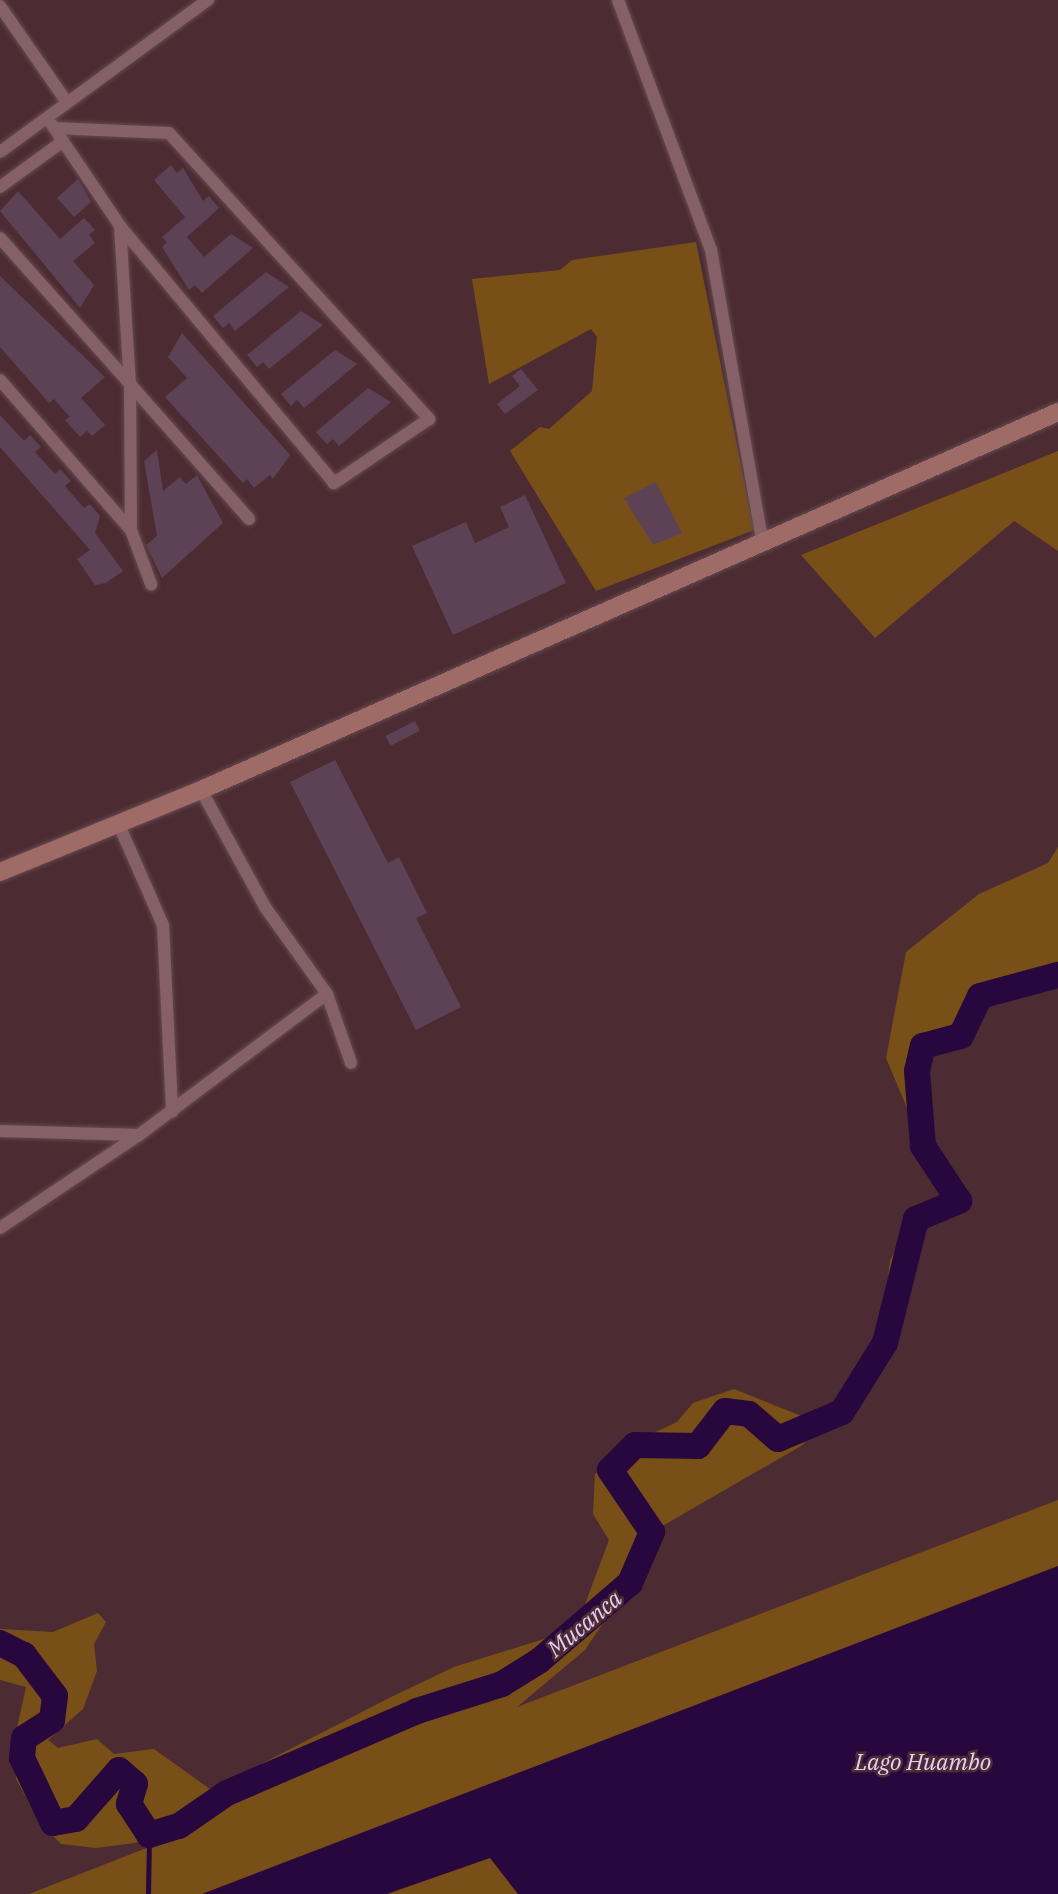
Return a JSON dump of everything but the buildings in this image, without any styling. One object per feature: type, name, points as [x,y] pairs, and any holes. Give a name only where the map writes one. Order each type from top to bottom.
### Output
[{"type":"street","points":[[0,152],[66,101],[208,0]]},
{"type":"street","points":[[618,0],[711,250],[763,544]]},
{"type":"street","points":[[0,6],[66,101]]},
{"type":"street","points":[[45,117],[120,226],[334,483],[429,419],[169,133],[54,128]]},
{"type":"street","points":[[0,187],[63,141]]},
{"type":"street","points":[[120,226],[130,384],[131,530],[151,584]]},
{"type":"street","points":[[0,238],[250,519]]},
{"type":"street","points":[[0,380],[131,530]]},
{"type":"street","points":[[2,867],[119,825],[201,790],[1058,412]]},
{"type":"street","points":[[201,790],[265,907],[327,994],[351,1063]]},
{"type":"street","points":[[119,825],[163,925],[172,1112]]},
{"type":"street","points":[[0,1228],[172,1112],[327,994]]},
{"type":"street","points":[[0,1131],[139,1135]]},
{"type":"shaded area","points":[[696,242],[754,530],[596,591],[510,451],[540,427],[549,429],[592,391],[597,337],[591,329],[489,384],[472,279],[560,270],[572,260]]},
{"type":"shaded area","points":[[1058,451],[1058,551],[1014,521],[875,638],[801,555]]},
{"type":"shaded area","points":[[1058,847],[1058,975],[980,996],[961,1036],[923,1046],[917,1071],[923,1146],[886,1058],[906,952],[979,894],[1048,863]]},
{"type":"shaded area","points":[[916,1219],[885,1343],[841,1412],[801,1446],[652,1532],[630,1583],[585,1650],[517,1707],[1058,1500],[1058,1894],[29,1894],[172,1838],[96,1848],[61,1844],[39,1821],[16,1779],[15,1737],[26,1687],[0,1680],[0,1629],[53,1632],[98,1613],[106,1622],[94,1644],[97,1671],[83,1709],[48,1740],[58,1748],[97,1739],[114,1754],[154,1749],[221,1797],[263,1763],[391,1697],[454,1667],[550,1637],[584,1607],[609,1540],[593,1514],[595,1474],[632,1443],[677,1422],[693,1403],[734,1389],[804,1417],[831,1409],[882,1330],[890,1260]]},
{"type":"water","name":"Lago Huambo","points":[[1058,1566],[1058,1894],[518,1894],[490,1858],[387,1894],[202,1894]]},
{"type":"waterway","name":"Mucanca","points":[[0,1643],[24,1655],[55,1696],[52,1720],[24,1738],[22,1758],[53,1823],[76,1819],[119,1770],[135,1784],[129,1804],[149,1835],[179,1826],[227,1793],[417,1711],[502,1684],[539,1661],[630,1583],[652,1532],[610,1470],[635,1445],[698,1446],[725,1411],[749,1414],[778,1439],[842,1412],[885,1343],[916,1219],[959,1201],[923,1146],[917,1071],[923,1046],[961,1036],[980,996],[1058,975]]},
{"type":"waterway","points":[[148,1894],[149,1835]]}]
